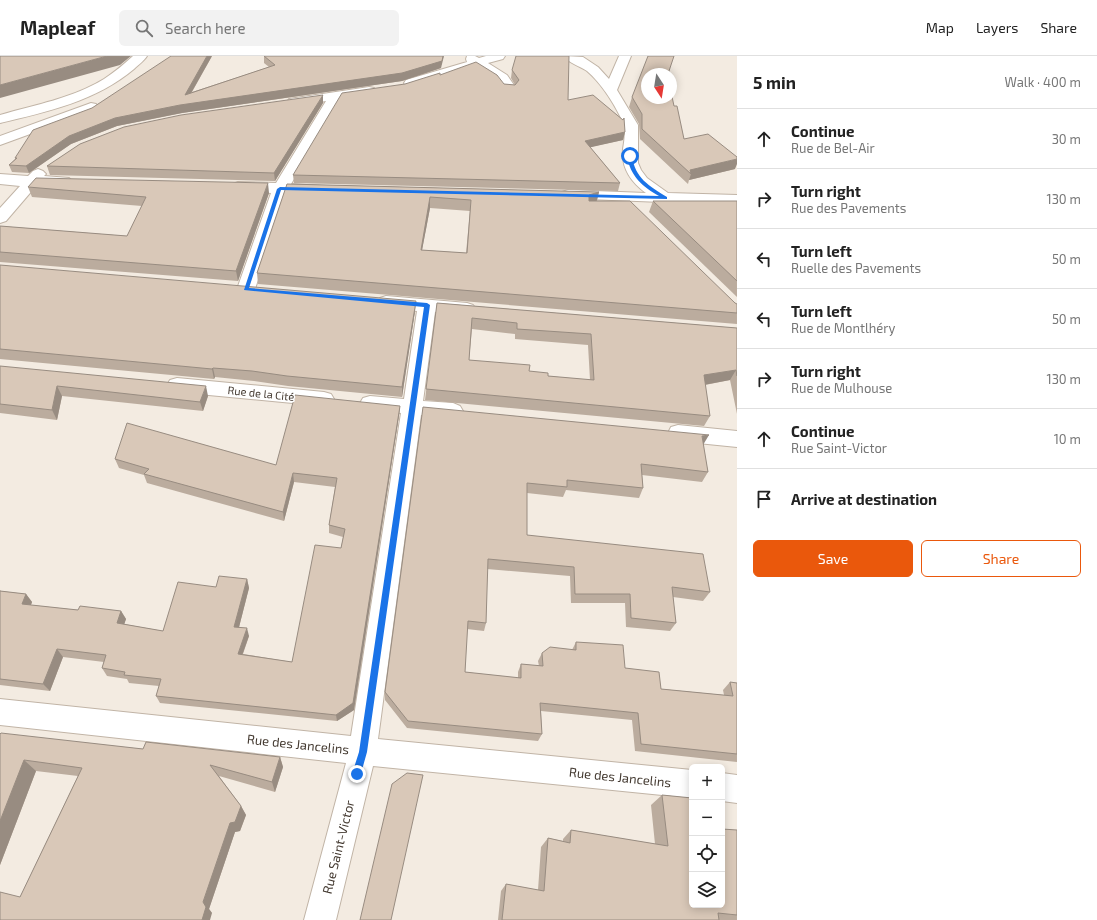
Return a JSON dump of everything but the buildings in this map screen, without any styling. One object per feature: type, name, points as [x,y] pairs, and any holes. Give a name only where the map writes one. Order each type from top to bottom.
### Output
[{"type":"street","points":[[0,119],[70,99],[99,88],[109,82],[141,56]]},
{"type":"street","points":[[396,87],[473,59],[499,56]]},
{"type":"street","points":[[570,56],[588,65],[611,89],[628,118],[632,129],[630,156],[631,168],[637,177],[650,189],[665,198]]},
{"type":"street","points":[[611,89],[625,56]]},
{"type":"street","points":[[473,59],[502,78],[509,88]]},
{"type":"street","points":[[0,141],[92,106],[98,100],[100,92],[99,88]]},
{"type":"street","points":[[282,103],[381,90]]},
{"type":"street","points":[[246,289],[280,189],[337,95]]},
{"type":"street","points":[[0,218],[32,180],[51,165]]},
{"type":"street","points":[[0,179],[12,181],[32,180],[77,182]]},
{"type":"street","points":[[225,187],[327,190]]},
{"type":"street","points":[[551,195],[737,200]]},
{"type":"street","points":[[622,196],[639,212]]},
{"type":"street","points":[[372,300],[483,310]]},
{"type":"street","name":"Rue Saint-Victor","points":[[320,920],[363,752],[427,305]]},
{"type":"street","name":"Rue de la Cité","points":[[158,383],[468,413]]},
{"type":"street","points":[[658,431],[737,439]]},
{"type":"street","name":"Rue des Jancelins","points":[[0,712],[363,752],[689,784]]},
{"type":"street","points":[[725,787],[737,789]]},
{"type":"route","points":[[357,774],[363,752],[427,305],[246,289],[280,189],[665,198],[650,189],[637,177],[631,168],[630,156]]}]
